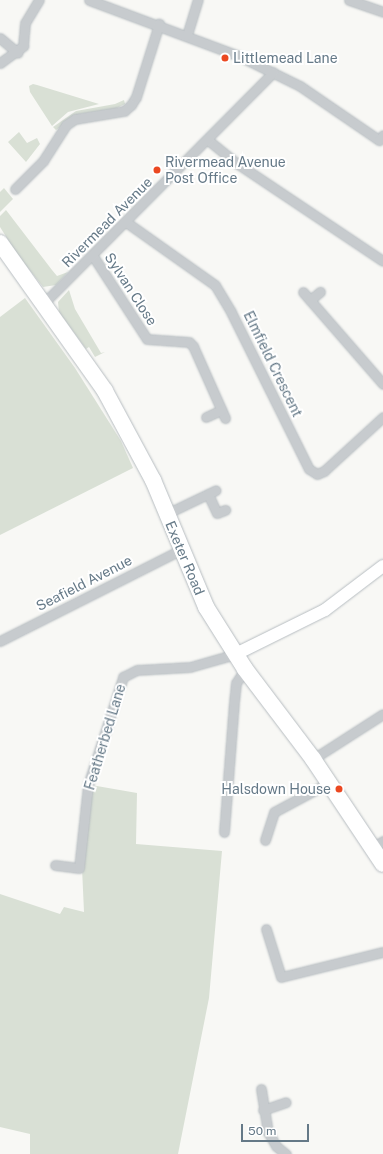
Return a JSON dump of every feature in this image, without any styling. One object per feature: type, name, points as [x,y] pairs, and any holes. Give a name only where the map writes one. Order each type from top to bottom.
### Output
[{"type":"highway","name":"Exeter Road","points":[[0,244],[42,305],[105,391],[153,480],[180,550],[206,607],[246,669],[378,844],[383,864]]},
{"type":"street","points":[[0,63],[18,53],[23,46],[26,19],[39,0]]},
{"type":"street","points":[[89,0],[159,24],[273,72],[326,102],[382,140]]},
{"type":"street","points":[[187,35],[198,0]]},
{"type":"street","points":[[349,0],[383,12]]},
{"type":"street","points":[[15,189],[43,161],[66,125],[75,119],[124,111],[131,105],[159,24]]},
{"type":"street","points":[[0,38],[18,53]]},
{"type":"street","name":"Rivermead Avenue","points":[[42,305],[93,256],[273,72]]},
{"type":"street","points":[[208,140],[238,164],[383,262]]},
{"type":"street","name":"Elmfield Crescent","points":[[126,222],[215,285],[232,312],[310,469],[317,474],[324,472],[383,417]]},
{"type":"street","name":"Sylvan Close","points":[[93,256],[147,339],[189,342],[193,346],[223,414],[206,417]]},
{"type":"street","points":[[303,292],[383,384]]},
{"type":"street","points":[[310,300],[320,292]]},
{"type":"street","points":[[166,514],[212,492],[217,513],[225,510]]},
{"type":"street","name":"Seafield Avenue","points":[[0,641],[180,550]]},
{"type":"street","name":"Featherbed Lane","points":[[55,865],[79,868],[88,785],[123,677],[138,670],[190,667],[236,654],[325,610],[383,566]]},
{"type":"street","points":[[224,832],[236,684],[246,669]]},
{"type":"street","points":[[313,759],[383,714]]},
{"type":"street","points":[[265,840],[274,812],[330,782]]},
{"type":"street","points":[[266,929],[281,977],[383,952]]},
{"type":"street","points":[[261,1089],[263,1110],[268,1132],[276,1146],[286,1154]]},
{"type":"street","points":[[263,1110],[286,1102]]},
{"type":"shaded area","points":[[33,84],[99,104],[68,112],[52,126],[30,92],[29,86]]},
{"type":"shaded area","points":[[124,100],[125,104],[115,109],[80,114],[56,130],[53,127],[76,111],[115,104]]},
{"type":"shaded area","points":[[19,132],[27,143],[37,138],[40,144],[26,162],[8,142]]},
{"type":"shaded area","points":[[4,188],[13,199],[0,212],[0,192]]},
{"type":"shaded area","points":[[6,210],[57,276],[68,272],[56,285],[43,287],[17,254],[0,227],[0,216]]},
{"type":"shaded area","points":[[69,290],[75,309],[101,353],[105,352],[95,357],[89,347],[86,349],[59,312],[58,302]]},
{"type":"shaded area","points":[[25,298],[75,368],[121,441],[133,468],[0,535],[0,317]]},
{"type":"shaded area","points":[[91,785],[137,793],[136,844],[222,851],[209,998],[178,1154],[30,1154],[30,1134],[0,1127],[0,894],[60,914],[64,907],[84,912],[82,868]]},
{"type":"place","name":"Littlemead Lane","points":[[225,58]]},
{"type":"place","name":"Rivermead Avenue Post Office","points":[[157,170]]},
{"type":"place","name":"Halsdown House","points":[[339,789]]}]
